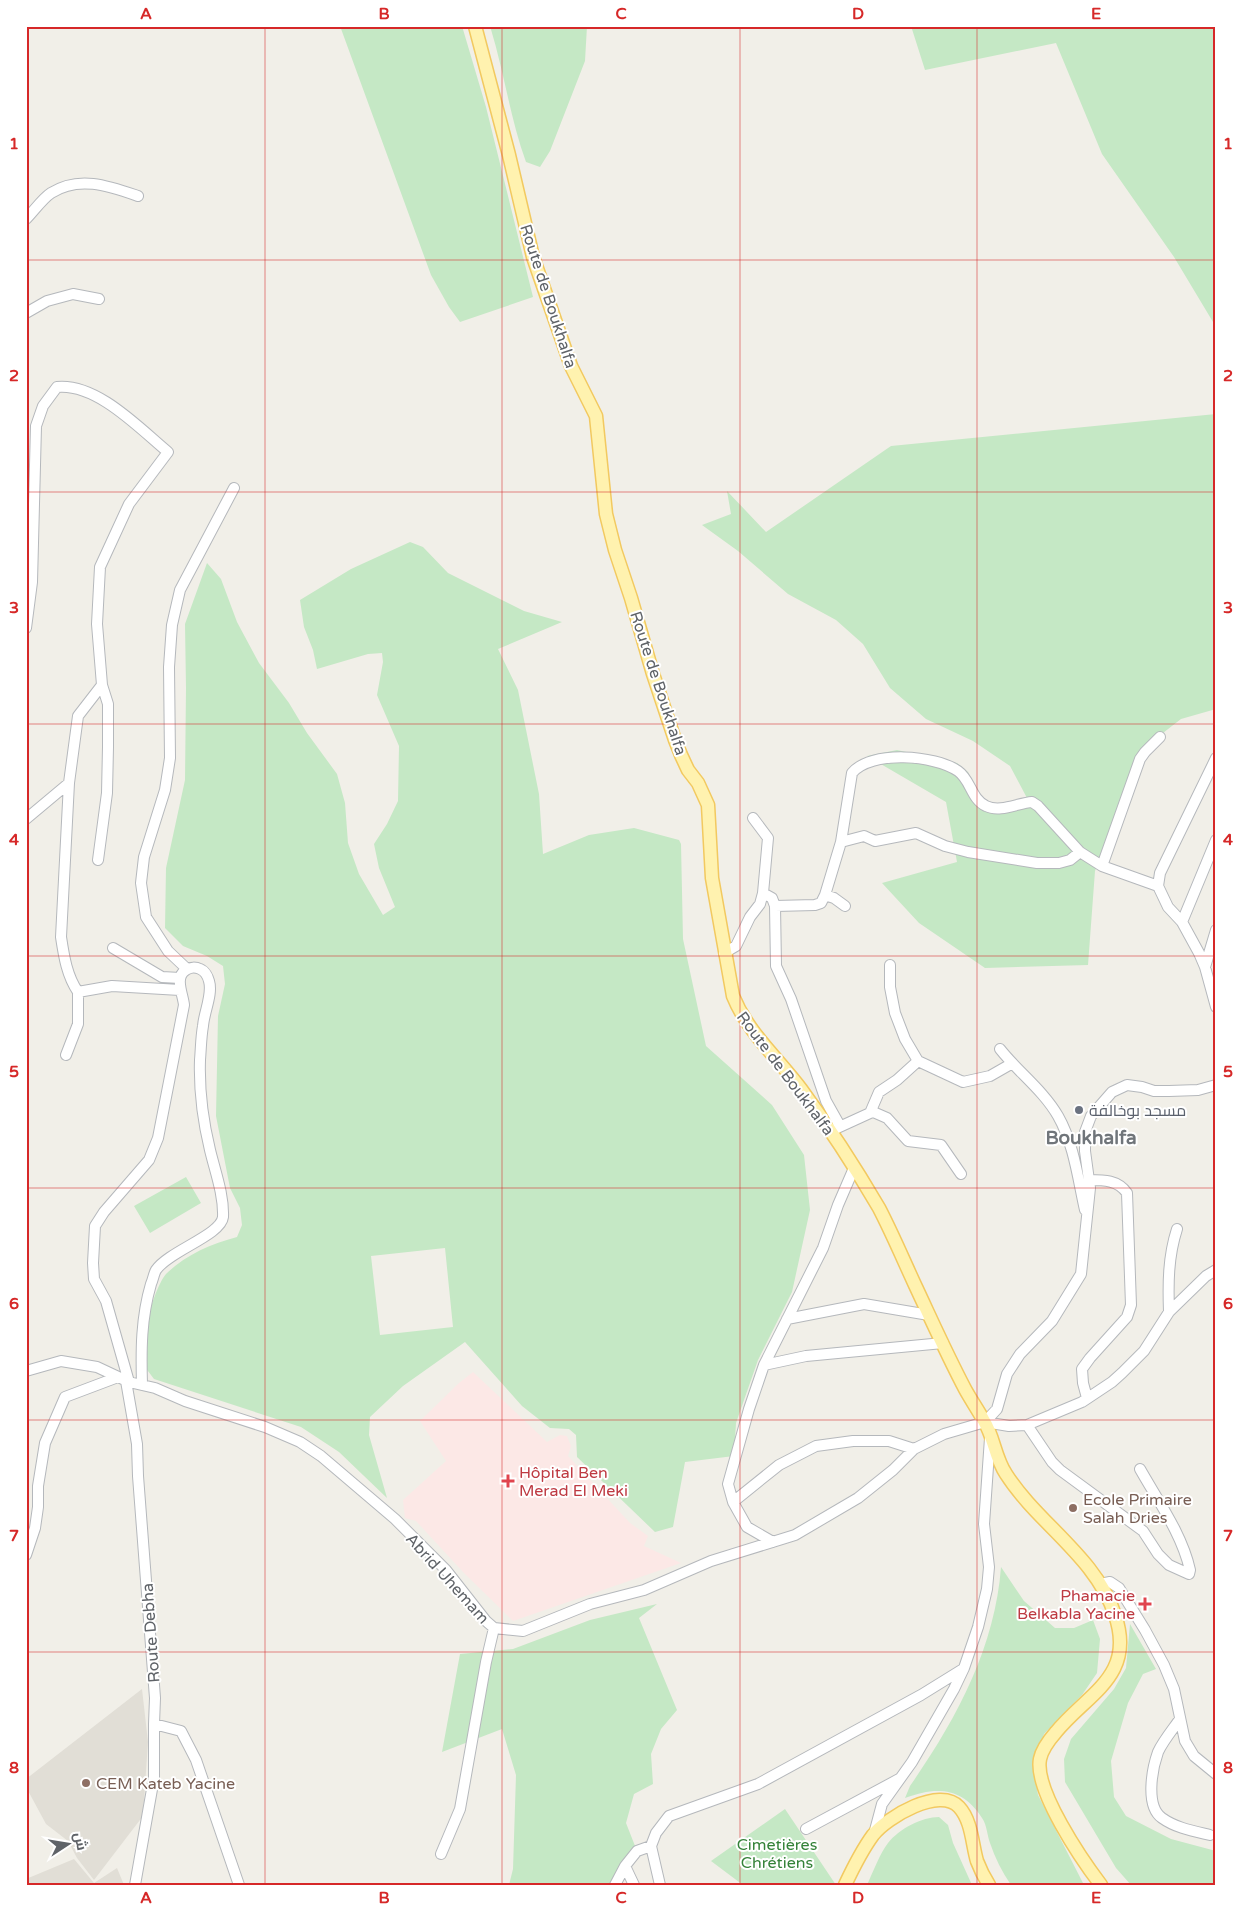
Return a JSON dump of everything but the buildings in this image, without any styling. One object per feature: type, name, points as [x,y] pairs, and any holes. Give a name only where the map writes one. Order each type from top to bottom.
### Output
[{"type":"main road","name":"Route de Boukhalfa","points":[[475,26],[509,154],[533,257],[571,366],[596,416],[606,514],[615,550],[675,740],[684,763],[698,783],[708,805],[712,878],[732,996],[743,1018],[758,1039],[835,1129],[854,1168],[880,1212],[963,1386],[985,1422],[1004,1471],[1013,1484],[1083,1561],[1111,1603],[1118,1627],[1119,1648],[1116,1668],[1094,1695],[1073,1713],[1045,1746],[1040,1760],[1040,1774],[1044,1789],[1067,1834],[1101,1885]]},
{"type":"main road","points":[[845,1885],[874,1834],[891,1819],[913,1806],[949,1800],[959,1806],[966,1816],[978,1861],[989,1885]]},
{"type":"street","points":[[26,219],[51,194],[79,183],[110,186],[138,196]]},
{"type":"street","points":[[26,313],[48,301],[73,294],[99,299]]},
{"type":"street","points":[[26,628],[32,582],[36,426],[43,406],[57,387],[66,386],[82,390],[104,401],[168,452],[129,504],[100,567],[97,624],[102,685],[108,704],[108,747],[107,794],[98,860]]},
{"type":"street","points":[[187,969],[168,951],[146,916],[141,882],[144,857],[165,790],[170,758],[169,667],[172,625],[180,590],[234,488]]},
{"type":"street","points":[[66,1055],[78,1024],[78,992],[71,981],[61,937],[69,783],[78,716],[102,685]]},
{"type":"street","points":[[1102,866],[1140,759],[1160,737]]},
{"type":"street","points":[[775,906],[821,904],[841,842],[852,773],[858,766],[880,758],[903,757],[936,762],[957,770],[964,777],[978,801],[988,807],[1000,809],[1032,802],[1038,806],[1080,852],[1102,866],[1158,886]]},
{"type":"street","points":[[1216,758],[1164,864],[1158,886],[1168,907],[1182,922],[1205,967],[1216,1007]]},
{"type":"street","points":[[26,819],[69,783]]},
{"type":"street","points":[[724,953],[736,946],[750,917],[760,904],[763,893],[768,838],[753,818]]},
{"type":"street","points":[[841,842],[864,836],[874,841],[916,834],[945,846],[968,852],[1037,863],[1059,863],[1070,860],[1080,852]]},
{"type":"street","points":[[1182,922],[1216,840]]},
{"type":"street","points":[[763,893],[772,898],[775,906],[776,966],[791,999],[835,1129],[870,1113],[879,1092],[897,1080],[918,1061]]},
{"type":"street","points":[[825,895],[834,898],[845,906]]},
{"type":"street","points":[[1205,967],[1216,930]]},
{"type":"street","points":[[114,948],[162,976],[180,978],[187,969],[200,969],[206,973],[210,982],[200,1062],[208,1141],[223,1204],[222,1220],[212,1232],[168,1258],[156,1270],[143,1321],[140,1346],[142,1385]]},
{"type":"street","points":[[890,965],[890,987],[895,1012],[905,1039],[918,1061],[963,1082],[990,1076],[1011,1064]]},
{"type":"street","name":"Route Debha","points":[[135,1885],[154,1778],[155,1698],[137,1444],[106,1301],[94,1279],[93,1262],[95,1226],[104,1212],[149,1160],[158,1138],[184,1004],[180,990],[180,978]]},
{"type":"street","points":[[78,992],[112,986],[180,990]]},
{"type":"street","points":[[1000,1048],[1011,1064],[1028,1078],[1058,1117],[1072,1154],[1087,1218]]},
{"type":"street","points":[[985,1422],[996,1409],[1011,1367],[1020,1354],[1052,1321],[1081,1274],[1090,1188],[1085,1151],[1085,1132],[1091,1116],[1108,1096],[1119,1088],[1134,1086],[1154,1091],[1169,1091],[1198,1090],[1216,1085]]},
{"type":"street","points":[[871,1111],[887,1118],[908,1140],[942,1145],[961,1174]]},
{"type":"street","points":[[773,1542],[747,1527],[733,1502],[728,1484],[748,1409],[764,1365],[823,1248],[838,1205],[854,1168]]},
{"type":"street","points":[[1088,1398],[1083,1384],[1082,1369],[1127,1317],[1131,1305],[1127,1193],[1123,1187],[1113,1182],[1089,1180]]},
{"type":"street","points":[[1169,1312],[1168,1282],[1171,1247],[1176,1229]]},
{"type":"street","points":[[985,1422],[1010,1426],[1026,1425],[1046,1418],[1088,1398],[1112,1382],[1144,1351],[1169,1312],[1178,1306],[1206,1276],[1216,1270]]},
{"type":"street","points":[[787,1319],[864,1304],[929,1315]]},
{"type":"street","points":[[764,1365],[806,1356],[943,1342]]},
{"type":"street","name":"Abrid Uhemam","points":[[26,1371],[61,1361],[97,1367],[124,1380],[265,1427],[300,1442],[321,1456],[395,1519],[446,1570],[486,1621],[494,1628],[523,1631],[590,1604],[644,1590],[711,1562],[795,1535],[858,1498],[893,1470],[914,1449],[960,1428],[985,1422]]},
{"type":"street","points":[[26,1555],[37,1514],[38,1486],[45,1443],[65,1397],[124,1380]]},
{"type":"street","points":[[1026,1425],[1052,1462],[1060,1470],[1143,1531],[1158,1554],[1169,1566],[1189,1574],[1187,1555],[1140,1469]]},
{"type":"street","points":[[874,1834],[882,1804],[900,1779],[944,1708],[964,1668],[978,1627],[987,1589],[989,1567],[984,1524],[991,1435]]},
{"type":"street","points":[[733,1502],[779,1465],[816,1446],[853,1441],[889,1441],[914,1449]]},
{"type":"street","points":[[1100,1584],[1110,1582],[1119,1588],[1145,1630],[1174,1690],[1185,1740],[1194,1756],[1216,1774]]},
{"type":"street","points":[[441,1854],[460,1809],[486,1662],[494,1628]]},
{"type":"street","points":[[660,1885],[651,1846],[656,1833],[669,1816],[758,1784],[895,1709],[964,1668]]},
{"type":"street","points":[[1180,1719],[1158,1751],[1150,1792],[1153,1807],[1160,1817],[1179,1827],[1210,1835]]},
{"type":"street","points":[[154,1724],[180,1731],[196,1760],[239,1885]]},
{"type":"street","points":[[806,1829],[900,1779]]},
{"type":"street","points":[[615,1885],[625,1866],[637,1851],[651,1846]]},
{"type":"street","points":[[625,1866],[634,1885]]},
{"type":"street","points":[[839,1885],[851,1872]]},
{"type":"shaded area","name":"Hôpital Ben Merad El Meki","points":[[473,1372],[547,1442],[560,1435],[567,1436],[571,1446],[568,1456],[630,1523],[648,1536],[644,1546],[681,1563],[513,1621],[464,1573],[416,1521],[405,1518],[403,1500],[446,1461],[420,1421]]},
{"type":"shaded area","name":"CEM Kateb Yacine","points":[[142,1689],[148,1742],[143,1816],[94,1880],[77,1858],[68,1841],[46,1824],[26,1787],[26,1779]]},
{"type":"shaded area","points":[[74,1859],[94,1883],[117,1868],[124,1885],[26,1885],[26,1879]]},
{"type":"green space","points":[[340,26],[462,26],[486,107],[533,297],[460,322],[449,307],[431,275]]},
{"type":"green space","points":[[490,26],[587,26],[585,61],[550,151],[540,167],[526,162]]},
{"type":"green space","points":[[911,26],[1216,26],[1216,327],[1174,257],[1102,154],[1056,43],[925,70]]},
{"type":"green space","points":[[1216,414],[1216,709],[1181,719],[1141,750],[1095,871],[1088,965],[985,968],[919,923],[882,883],[957,862],[946,802],[867,756],[897,750],[957,763],[968,772],[979,795],[992,805],[1007,804],[1027,798],[1010,766],[973,741],[926,719],[890,688],[863,644],[836,620],[788,594],[738,551],[702,525],[731,514],[727,491],[766,532],[891,446]]},
{"type":"green space","points":[[410,542],[423,547],[448,573],[524,611],[562,622],[498,649],[518,690],[539,794],[543,854],[589,835],[634,828],[679,840],[681,844],[683,939],[706,1046],[772,1105],[804,1155],[810,1210],[792,1292],[758,1360],[736,1423],[734,1456],[685,1462],[673,1527],[655,1532],[577,1457],[576,1435],[569,1429],[550,1428],[522,1406],[465,1342],[403,1386],[370,1417],[369,1435],[387,1498],[339,1452],[301,1427],[154,1379],[145,1367],[150,1313],[155,1295],[163,1278],[173,1267],[190,1256],[208,1247],[237,1237],[242,1225],[240,1208],[230,1188],[216,1116],[218,1016],[225,984],[223,966],[207,956],[183,946],[165,928],[166,868],[185,780],[185,624],[207,563],[221,579],[237,622],[259,663],[289,703],[307,733],[337,774],[345,803],[348,843],[359,874],[383,915],[395,907],[379,868],[374,844],[387,824],[398,801],[399,746],[377,695],[383,662],[382,653],[368,654],[317,669],[313,650],[304,627],[300,600],[351,569]],"holes":[[[445,1248],[453,1327],[380,1335],[371,1256]]]},
{"type":"green space","points":[[186,1177],[201,1203],[150,1233],[134,1206]]},
{"type":"green space","points":[[1001,1567],[1024,1601],[1055,1628],[1074,1628],[1093,1620],[1100,1639],[1097,1673],[1082,1695],[1044,1734],[1033,1765],[1038,1795],[1084,1885],[1011,1885],[994,1854],[984,1821],[975,1808],[966,1800],[948,1792],[938,1791],[916,1794],[905,1798],[910,1786],[943,1735],[957,1709],[982,1654],[991,1626]]},
{"type":"green space","points":[[657,1604],[639,1618],[677,1710],[661,1729],[651,1754],[653,1784],[634,1794],[626,1823],[637,1851],[615,1885],[509,1885],[513,1869],[516,1775],[502,1729],[442,1752],[460,1654],[513,1649],[590,1620]]},
{"type":"green space","points":[[1130,1624],[1156,1669],[1143,1674],[1128,1703],[1111,1761],[1114,1797],[1126,1816],[1171,1839],[1216,1851],[1216,1885],[1131,1885],[1116,1868],[1065,1782],[1064,1759],[1071,1739],[1114,1689],[1126,1668]]},
{"type":"green space","name":"Cimetières Chrétiens","points":[[785,1809],[836,1885],[743,1885],[711,1861]]},
{"type":"green space","points":[[939,1817],[948,1825],[953,1843],[972,1885],[867,1885],[882,1852],[898,1833],[925,1819]]},
{"type":"place","name":"مسجد بوخالفة","points":[[1079,1110]]},
{"type":"place","name":"Hôpital Ben Merad El Meki","points":[[508,1481]]},
{"type":"place","name":"Ecole Primaire Salah Dries","points":[[1073,1508]]},
{"type":"place","name":"Phamacie Belkabla Yacine","points":[[1145,1604]]},
{"type":"place","name":"CEM Kateb Yacine","points":[[86,1783]]},
{"type":"district","name":"Boukhalfa","points":[[1091,1137]]}]
